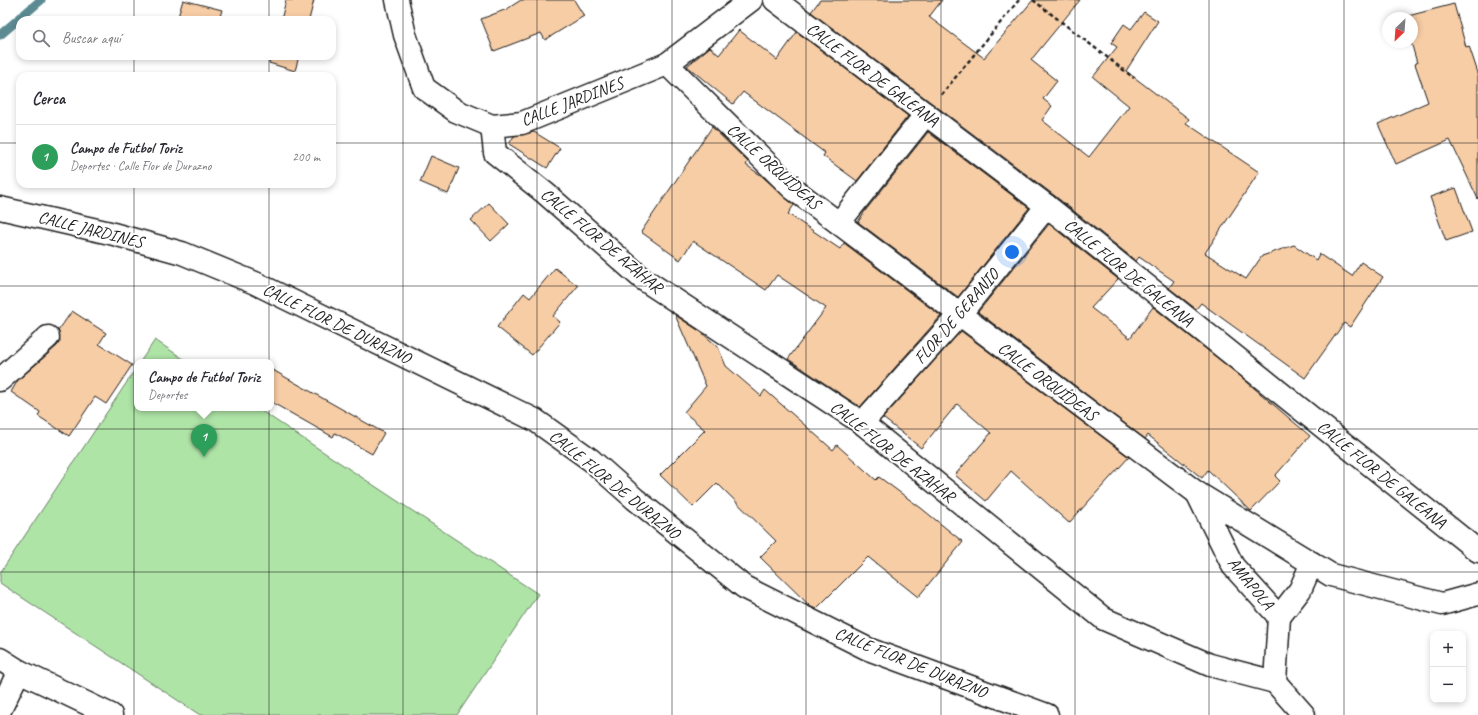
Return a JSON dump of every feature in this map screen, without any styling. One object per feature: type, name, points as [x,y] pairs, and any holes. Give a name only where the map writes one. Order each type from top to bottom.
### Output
[{"type":"street","name":"CALLE JARDINES","points":[[397,0],[405,35],[424,88],[456,111],[492,126],[522,123],[667,64],[751,0]]},
{"type":"street","name":"CALLE FLOR DE GALEANA","points":[[775,0],[1047,206],[1478,551]]},
{"type":"street","name":"CALLE ORQUÍDEAS","points":[[667,64],[792,188],[1197,493],[1331,575],[1442,604],[1478,594]]},
{"type":"street","points":[[839,223],[926,114]]},
{"type":"street","name":"CALLE FLOR DE AZAHAR","points":[[492,126],[495,153],[545,193],[643,279],[862,423],[1104,619],[1210,665],[1275,682]]},
{"type":"street","name":"FLOR DE GERANIO","points":[[862,423],[960,314],[1047,206]]},
{"type":"street","name":"CALLE JARDINES","points":[[0,208],[110,233],[182,253]]},
{"type":"street","name":"CALLE FLOR DE DURAZNO","points":[[182,253],[256,283],[535,420],[591,460],[653,515],[744,587],[868,649],[1047,715]]},
{"type":"street","points":[[0,380],[48,337]]},
{"type":"street","name":"AMAPOLA","points":[[1197,493],[1233,566],[1279,617],[1275,682]]},
{"type":"street","points":[[1279,617],[1300,590],[1312,563]]},
{"type":"street","points":[[0,659],[19,671],[111,715]]},
{"type":"street","points":[[0,710],[19,671]]},
{"type":"street","points":[[1275,682],[1304,715]]},
{"type":"path","points":[[926,114],[1018,0]]},
{"type":"path","points":[[1033,0],[1134,78]]},
{"type":"green space","points":[[155,340],[184,359],[142,359]]},
{"type":"green space","points":[[134,372],[134,411],[262,411],[538,594],[457,715],[200,715],[0,583],[0,573]]},
{"type":"building","points":[[183,0],[222,10],[220,16],[178,16]]},
{"type":"building","points":[[286,0],[314,0],[310,16],[282,16]]},
{"type":"building","points":[[521,0],[574,0],[584,16],[545,40],[541,33],[494,51],[481,19],[507,9]]},
{"type":"building","points":[[820,0],[942,0],[929,17],[984,58],[1033,0],[1080,0],[1031,60],[1057,81],[1043,99],[1052,106],[1042,120],[1089,157],[1129,106],[1093,77],[1117,47],[1111,43],[1124,24],[1131,29],[1144,12],[1158,21],[1126,71],[1189,119],[1186,123],[1259,172],[1205,253],[1246,279],[1262,256],[1294,245],[1316,260],[1319,254],[1352,276],[1361,262],[1383,277],[1350,327],[1344,323],[1305,378],[1201,303],[1196,309],[1169,288],[1174,281],[1139,257],[1136,261],[1055,196],[811,12]]},
{"type":"building","points":[[1454,4],[1466,47],[1469,46],[1478,73],[1478,199],[1450,140],[1396,164],[1378,124],[1428,102],[1415,64],[1417,63],[1413,48],[1418,48],[1418,13]]},
{"type":"building","points":[[739,30],[777,60],[797,32],[908,116],[857,181],[823,156],[825,153],[743,92],[733,104],[687,66],[710,47],[719,55]]},
{"type":"building","points":[[270,60],[298,60],[295,71],[269,63]]},
{"type":"building","points":[[712,127],[748,162],[746,165],[762,176],[794,205],[788,214],[840,249],[844,243],[941,316],[860,407],[788,359],[826,308],[777,275],[766,290],[693,241],[680,260],[641,232]]},
{"type":"building","points":[[534,132],[560,148],[547,168],[509,144],[514,136]]},
{"type":"building","points":[[928,132],[1029,208],[958,297],[858,222],[865,211]]},
{"type":"building","points":[[431,156],[459,168],[448,194],[420,182]]},
{"type":"building","points":[[1456,188],[1472,232],[1446,241],[1430,197]]},
{"type":"building","points":[[489,203],[509,224],[491,241],[471,220]]},
{"type":"building","points":[[1049,224],[1118,279],[1091,308],[1130,338],[1153,307],[1240,376],[1310,436],[1275,476],[1280,481],[1251,511],[1208,470],[1202,478],[1148,435],[1145,439],[978,312]]},
{"type":"building","points":[[555,268],[578,286],[553,316],[560,322],[532,355],[497,327],[524,293],[530,298]]},
{"type":"building","points":[[72,311],[106,333],[99,344],[132,365],[106,404],[95,397],[69,436],[38,416],[40,412],[11,392],[18,380],[57,346],[60,341],[58,331]]},
{"type":"building","points":[[675,315],[701,332],[718,347],[726,366],[761,396],[765,390],[833,450],[837,445],[876,480],[879,477],[963,542],[918,597],[868,557],[816,609],[811,607],[760,557],[776,541],[717,483],[693,507],[660,475],[705,430],[684,412],[706,386]]},
{"type":"building","points":[[961,331],[1129,457],[1069,523],[1011,471],[986,501],[955,475],[991,433],[957,404],[921,448],[883,418]]},
{"type":"building","points":[[274,371],[384,433],[372,454],[335,433],[333,437],[274,404]]},
{"type":"waterway","points":[[22,16],[41,0]]},
{"type":"waterway","points":[[0,35],[16,21]]},
{"type":"place","name":"Campo de Futbol Toriz","points":[[204,457]]}]
